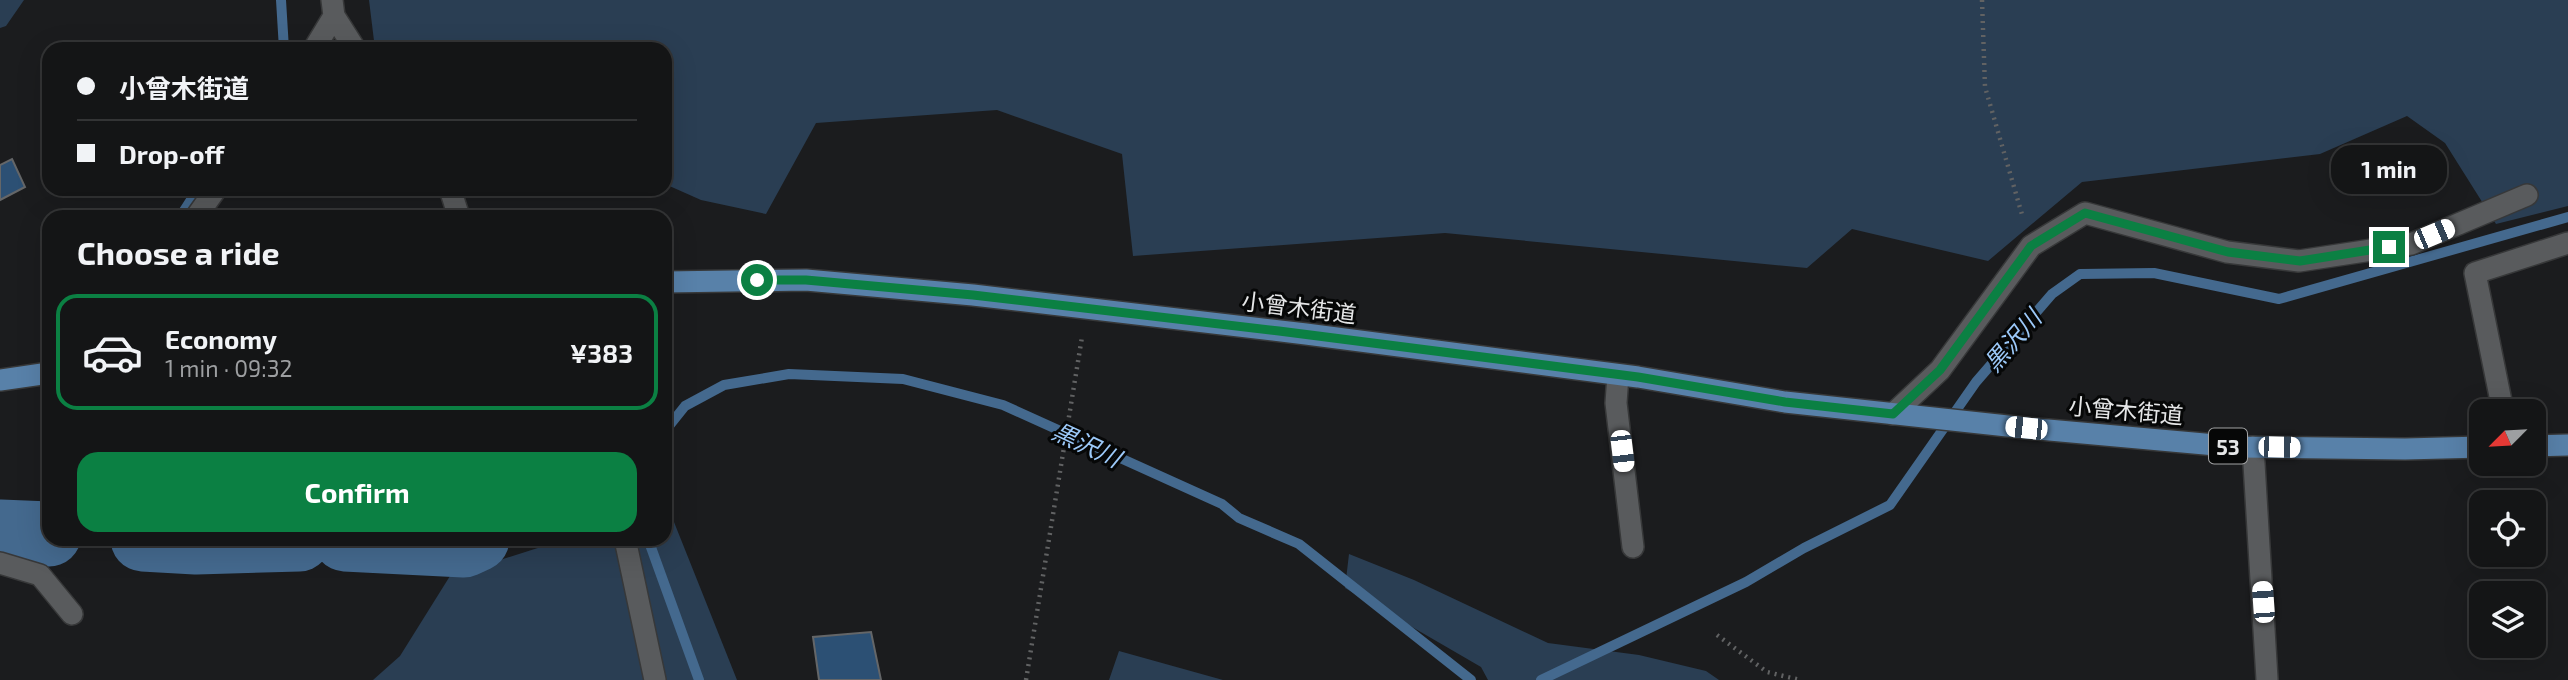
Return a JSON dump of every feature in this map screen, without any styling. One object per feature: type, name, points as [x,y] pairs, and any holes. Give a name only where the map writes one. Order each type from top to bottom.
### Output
[{"type":"main road","name":"小曾木街道","points":[[672,282],[806,280],[973,295],[1618,375],[1785,402],[1976,422],[2253,447],[2469,447]]},
{"type":"main road","points":[[0,380],[42,374]]},
{"type":"main road","points":[[2546,446],[2568,445]]},
{"type":"street","points":[[317,42],[333,8]]},
{"type":"street","points":[[333,8],[351,42]]},
{"type":"street","points":[[1893,414],[1940,370],[2031,246],[2085,213],[2228,252],[2300,261],[2411,244],[2528,195]]},
{"type":"street","points":[[2501,399],[2475,273],[2568,243]]},
{"type":"street","points":[[1618,375],[1616,403],[1633,547]]},
{"type":"street","points":[[2253,447],[2267,679]]},
{"type":"street","points":[[626,546],[655,680]]},
{"type":"street","points":[[0,564],[40,575],[72,614]]},
{"type":"path","points":[[1982,0],[1985,87],[2031,246]]},
{"type":"path","points":[[1027,680],[1087,308]]},
{"type":"path","points":[[1717,635],[1767,672],[1800,680]]},
{"type":"shaded area","points":[[0,0],[24,0],[6,26],[0,28]]},
{"type":"shaded area","points":[[369,0],[2568,0],[2568,206],[2496,224],[2445,143],[2407,116],[2320,154],[2082,182],[1988,261],[1852,229],[1807,268],[1445,233],[1133,256],[1122,154],[997,110],[816,123],[766,214],[701,200],[672,187],[672,42],[374,42]]},
{"type":"shaded area","points":[[672,517],[737,680],[373,680],[400,656],[450,576],[544,546],[672,546]]},
{"type":"shaded area","points":[[1349,554],[1414,580],[1548,643],[1639,655],[1706,671],[1719,680],[1488,680],[1481,667],[1345,588]]},
{"type":"shaded area","points":[[1119,651],[1223,680],[1109,680]]},
{"type":"building","points":[[12,159],[25,187],[0,200],[0,165]]},
{"type":"building","points":[[871,632],[881,680],[819,680],[813,637]]},
{"type":"waterway","points":[[281,0],[284,42]]},
{"type":"waterway","points":[[184,210],[194,196]]},
{"type":"waterway","name":"黒沢川","points":[[1541,680],[1746,582],[1804,548],[1890,505],[1976,382],[2052,294],[2080,274],[2154,273],[2279,299],[2568,217]]},
{"type":"waterway","name":"黒沢川","points":[[672,422],[685,406],[724,385],[789,374],[903,379],[1003,405],[1222,504],[1239,518],[1299,544],[1471,680]]},
{"type":"waterway","name":"黒沢川","points":[[0,532],[42,534]]},
{"type":"waterway","points":[[651,546],[699,680]]},
{"type":"route","points":[[757,280],[806,280],[973,295],[1279,331],[1638,377],[1785,402],[1893,414],[1940,370],[2031,246],[2085,213],[2228,252],[2300,261],[2389,247]]}]
